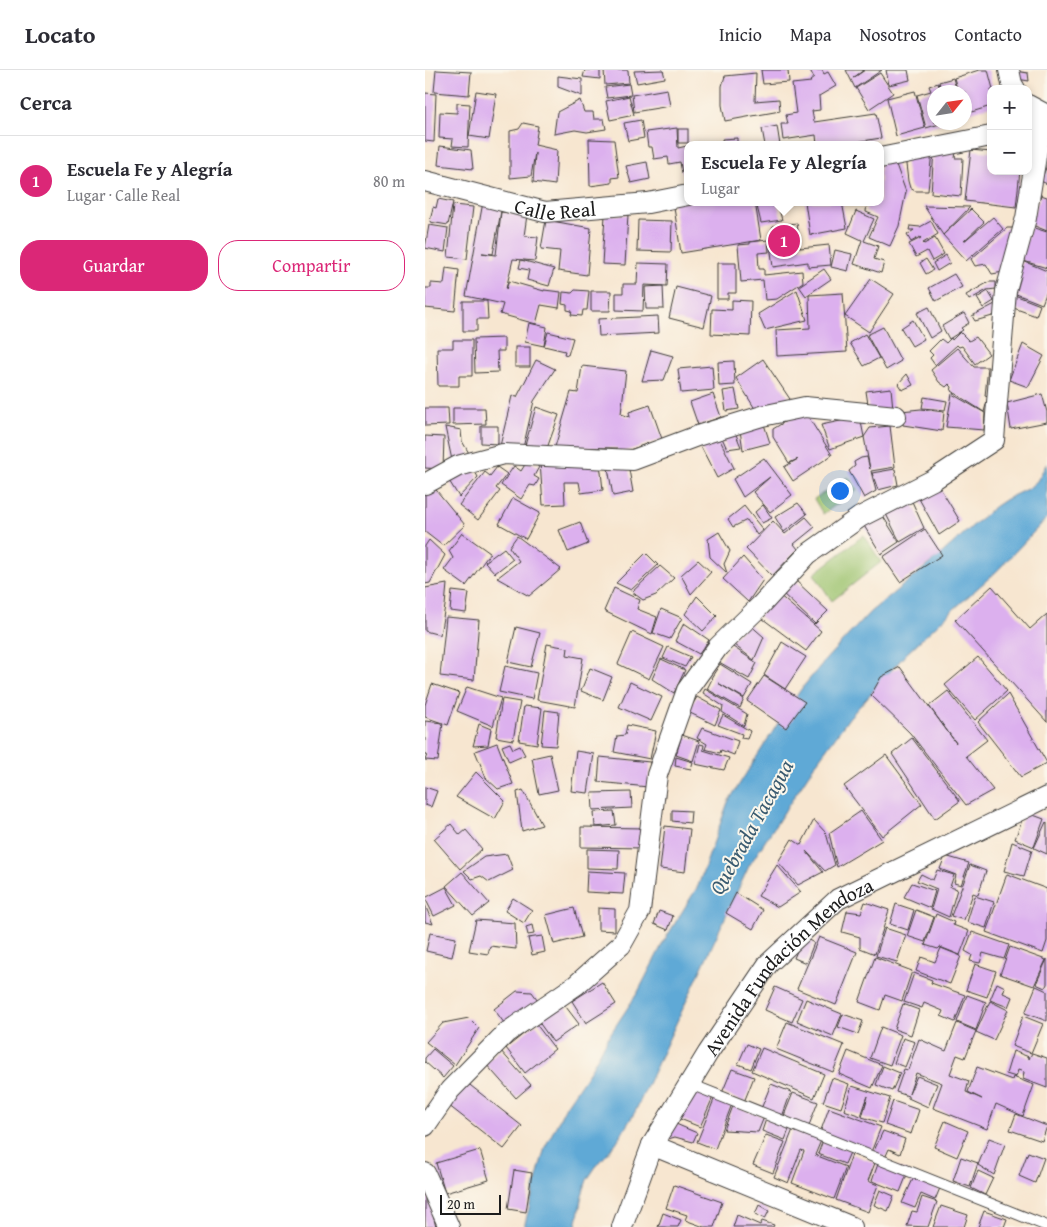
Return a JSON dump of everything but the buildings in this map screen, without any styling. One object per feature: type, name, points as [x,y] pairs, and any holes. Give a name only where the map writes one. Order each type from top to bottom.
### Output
[{"type":"street","points":[[1009,70],[1013,85]]},
{"type":"street","points":[[425,1126],[450,1090],[506,1033],[577,985],[621,945],[640,911],[657,775],[687,690],[718,646],[760,606],[808,554],[860,517],[933,480],[994,440],[1006,291],[1026,218],[1037,111]]},
{"type":"street","points":[[884,157],[987,137]]},
{"type":"street","name":"Calle Real","points":[[425,181],[545,212],[648,203],[684,196]]},
{"type":"street","points":[[425,484],[458,466],[503,454],[633,460],[697,436],[762,416],[805,407],[896,416]]},
{"type":"street","name":"Avenida Fundación Mendoza","points":[[622,1227],[652,1145],[708,1053],[768,964],[838,899],[1047,797]]},
{"type":"street","points":[[652,1145],[852,1227]]},
{"type":"street","points":[[425,1173],[449,1227]]},
{"type":"lane","points":[[690,1084],[1047,1226]]},
{"type":"green space","points":[[848,477],[857,490],[823,514],[814,499]]},
{"type":"green space","points":[[864,535],[881,562],[832,601],[814,574]]},
{"type":"water","name":"Quebrada Tacagua","points":[[1047,463],[1047,518],[997,571],[906,654],[849,718],[814,766],[749,866],[635,1112],[616,1143],[587,1180],[576,1227],[524,1227],[545,1147],[566,1106],[638,992],[664,941],[698,886],[728,802],[782,717],[802,688],[826,659],[870,612],[934,560],[994,507],[1029,488],[1037,481]]},
{"type":"place","name":"Escuela Fe y Alegría","points":[[784,241]]}]
